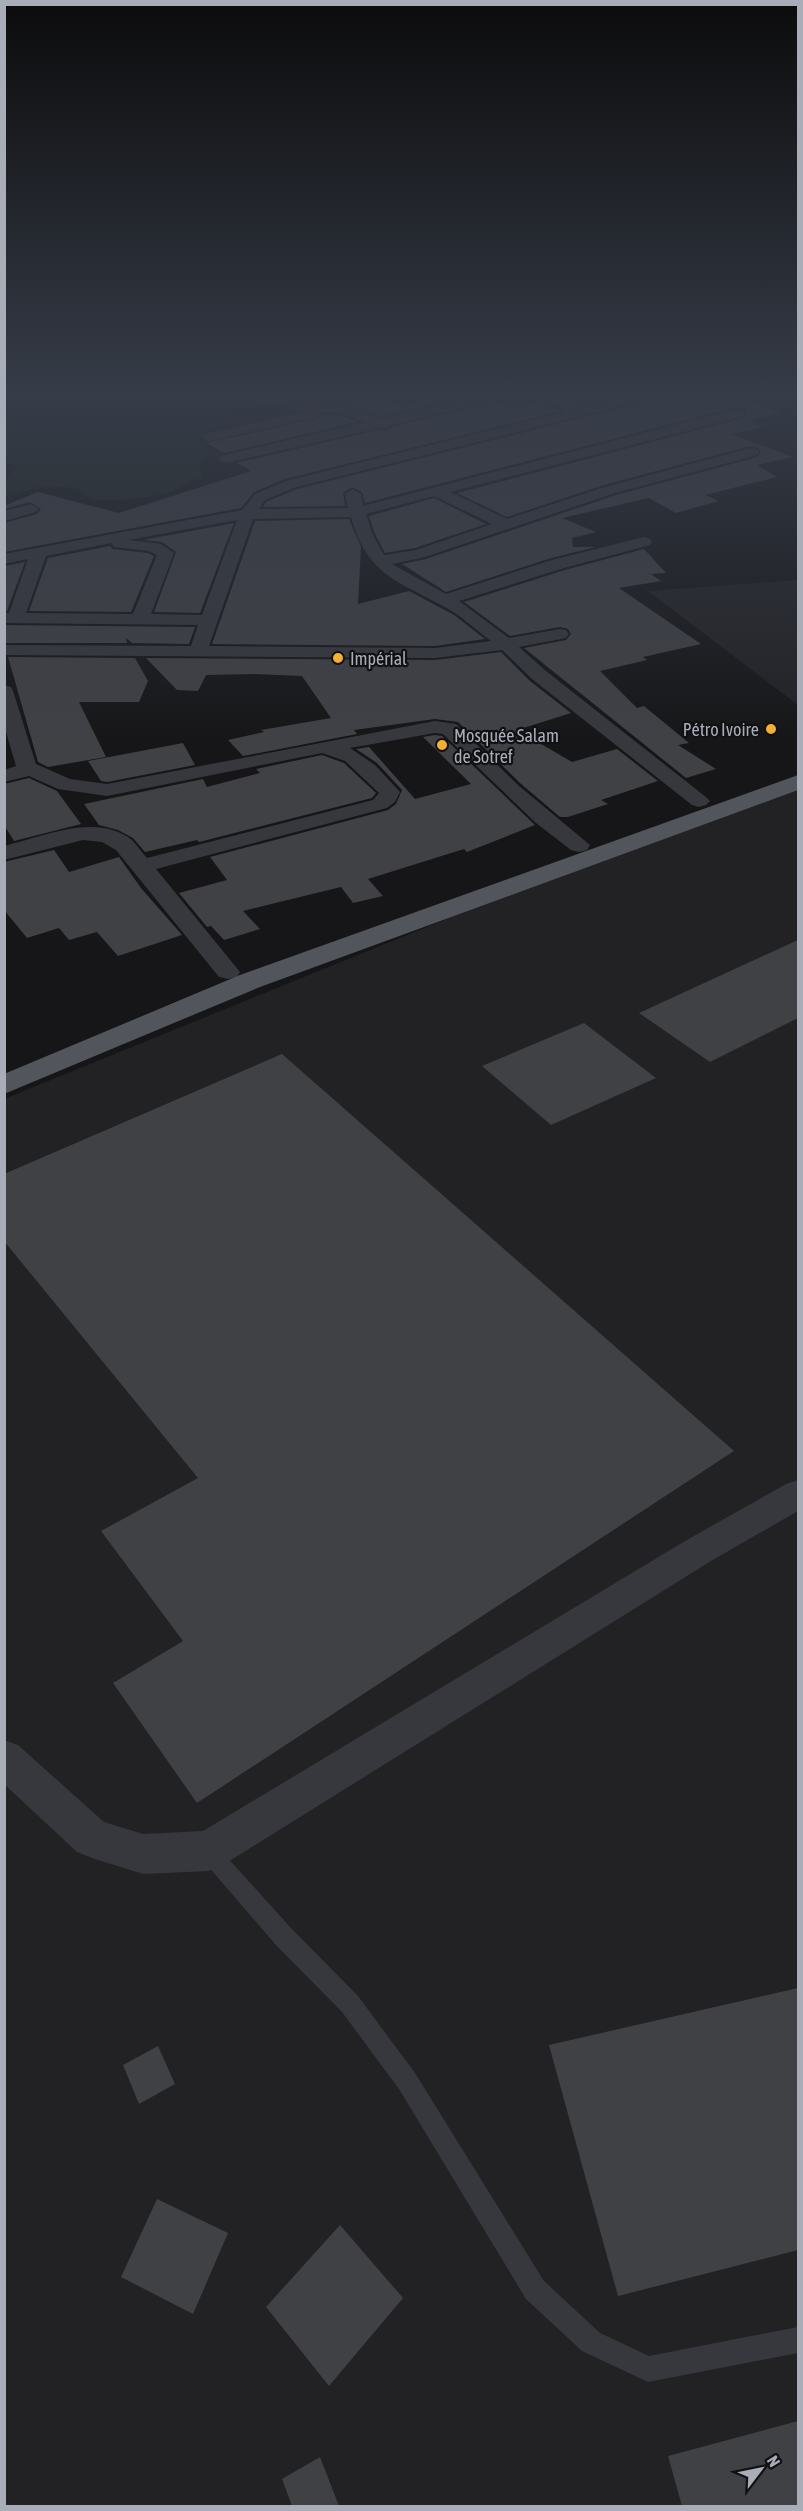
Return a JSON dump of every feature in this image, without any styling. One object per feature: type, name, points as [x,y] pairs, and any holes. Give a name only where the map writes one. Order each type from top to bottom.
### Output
[{"type":"main road","points":[[4,1066],[228,972],[798,765]]},
{"type":"main road","points":[[4,1085],[250,981],[798,782]]},
{"type":"street","points":[[4,516],[30,509]]},
{"type":"street","points":[[198,651],[251,509]]},
{"type":"street","points":[[4,559],[185,523],[248,514],[357,512],[367,509]]},
{"type":"street","points":[[473,509],[506,525]]},
{"type":"street","points":[[379,561],[419,554],[553,509]]},
{"type":"street","points":[[357,512],[368,544],[379,561],[403,579],[446,600],[506,644],[539,675],[699,801]]},
{"type":"street","points":[[91,542],[145,546],[161,549],[166,553],[166,558],[140,619]]},
{"type":"street","points":[[446,600],[558,564],[644,542]]},
{"type":"street","points":[[39,552],[10,618],[210,620]]},
{"type":"street","points":[[4,650],[435,653],[560,634]]},
{"type":"street","points":[[4,691],[27,767],[107,836],[124,845],[228,972]]},
{"type":"street","points":[[4,853],[107,790],[435,727],[449,728],[495,776],[546,823],[579,845]]},
{"type":"street","points":[[143,866],[380,804],[388,798],[390,792],[361,762],[340,749],[322,747]]},
{"type":"street","points":[[4,777],[27,767]]},
{"type":"street","points":[[4,1758],[92,1838],[143,1854],[208,1851],[688,1557],[798,1494]]},
{"type":"lane","points":[[208,1851],[283,1936],[350,2004],[407,2081],[535,2290],[591,2342],[648,2369],[798,2340]]},
{"type":"shaded area","points":[[798,580],[798,705],[648,591]]},
{"type":"shaded area","points":[[798,776],[798,2506],[5,2506],[4,1099]]},
{"type":"building","points":[[41,509],[104,509],[119,513],[131,509],[235,509],[4,552],[4,523],[37,514]]},
{"type":"building","points":[[394,509],[456,509],[486,524],[415,548],[385,553],[369,516]]},
{"type":"building","points":[[491,509],[531,509],[507,517]]},
{"type":"building","points":[[574,509],[600,509],[562,518],[596,532],[572,538],[573,547],[596,547],[551,558],[446,592],[402,564],[426,559]]},
{"type":"building","points":[[669,509],[690,509],[676,513]]},
{"type":"building","points":[[349,519],[361,547],[358,604],[409,591],[454,615],[485,639],[435,646],[212,644],[255,521]]},
{"type":"building","points":[[234,523],[200,613],[154,612],[176,552],[162,542],[143,540]]},
{"type":"building","points":[[110,546],[113,549],[148,553],[154,556],[131,612],[29,611],[48,558]]},
{"type":"building","points":[[644,549],[666,573],[651,574],[661,581],[619,588],[701,644],[643,657],[647,660],[600,671],[637,708],[644,706],[689,743],[678,745],[716,769],[686,778],[524,648],[566,640],[571,634],[568,629],[560,627],[510,636],[464,602],[565,570]]},
{"type":"building","points":[[25,562],[7,611],[4,611],[4,566]]},
{"type":"building","points":[[4,625],[195,627],[189,644],[132,643],[126,638],[127,643],[4,643]]},
{"type":"building","points":[[501,652],[530,681],[571,713],[517,730],[572,762],[617,749],[658,781],[601,800],[608,804],[568,817],[560,817],[520,783],[458,722],[435,719],[354,730],[357,734],[243,756],[228,740],[264,732],[261,730],[331,718],[302,676],[206,675],[198,691],[177,690],[146,658],[435,660]]},
{"type":"building","points":[[8,657],[135,658],[148,681],[139,702],[79,702],[106,757],[48,767],[38,762]]},
{"type":"building","points":[[442,736],[535,825],[467,852],[464,849],[368,879],[383,896],[353,903],[341,887],[243,911],[260,929],[224,940],[211,926],[207,927],[179,893],[227,880],[210,857],[388,810],[396,804],[402,790],[377,763],[356,749],[369,747],[415,799],[471,784],[423,737]]},
{"type":"building","points":[[183,743],[195,765],[107,782],[101,781],[88,761]]},
{"type":"building","points":[[322,755],[344,763],[376,793],[372,798],[199,842],[197,840],[145,852],[133,838],[118,830],[99,825],[84,804],[203,779],[207,787],[260,773],[256,769]]},
{"type":"building","points":[[29,778],[57,791],[81,824],[14,841],[4,825],[4,784]]},
{"type":"building","points":[[54,850],[69,872],[119,857],[141,888],[182,935],[118,956],[97,932],[69,940],[59,928],[27,938],[4,910],[4,862]]},
{"type":"building","points":[[798,940],[798,1018],[710,1062],[639,1013]]},
{"type":"building","points":[[584,1023],[656,1078],[551,1125],[482,1066]]},
{"type":"building","points":[[282,1054],[734,1451],[197,1803],[113,1683],[183,1641],[101,1531],[198,1478],[4,1241],[4,1174]]},
{"type":"building","points":[[798,1988],[798,2250],[618,2296],[549,2045]]},
{"type":"building","points":[[158,2046],[175,2084],[139,2104],[123,2065]]},
{"type":"building","points":[[157,2199],[228,2233],[193,2314],[121,2277]]},
{"type":"building","points":[[340,2225],[403,2298],[329,2386],[266,2307]]},
{"type":"building","points":[[798,2421],[798,2506],[682,2506],[668,2456]]},
{"type":"building","points":[[320,2457],[339,2506],[292,2506],[282,2479]]},
{"type":"place","name":"Impérial","points":[[338,658]]},
{"type":"place","name":"Pétro Ivoire","points":[[771,729]]},
{"type":"place","name":"Mosquée Salam de Sotref","points":[[442,745]]}]
